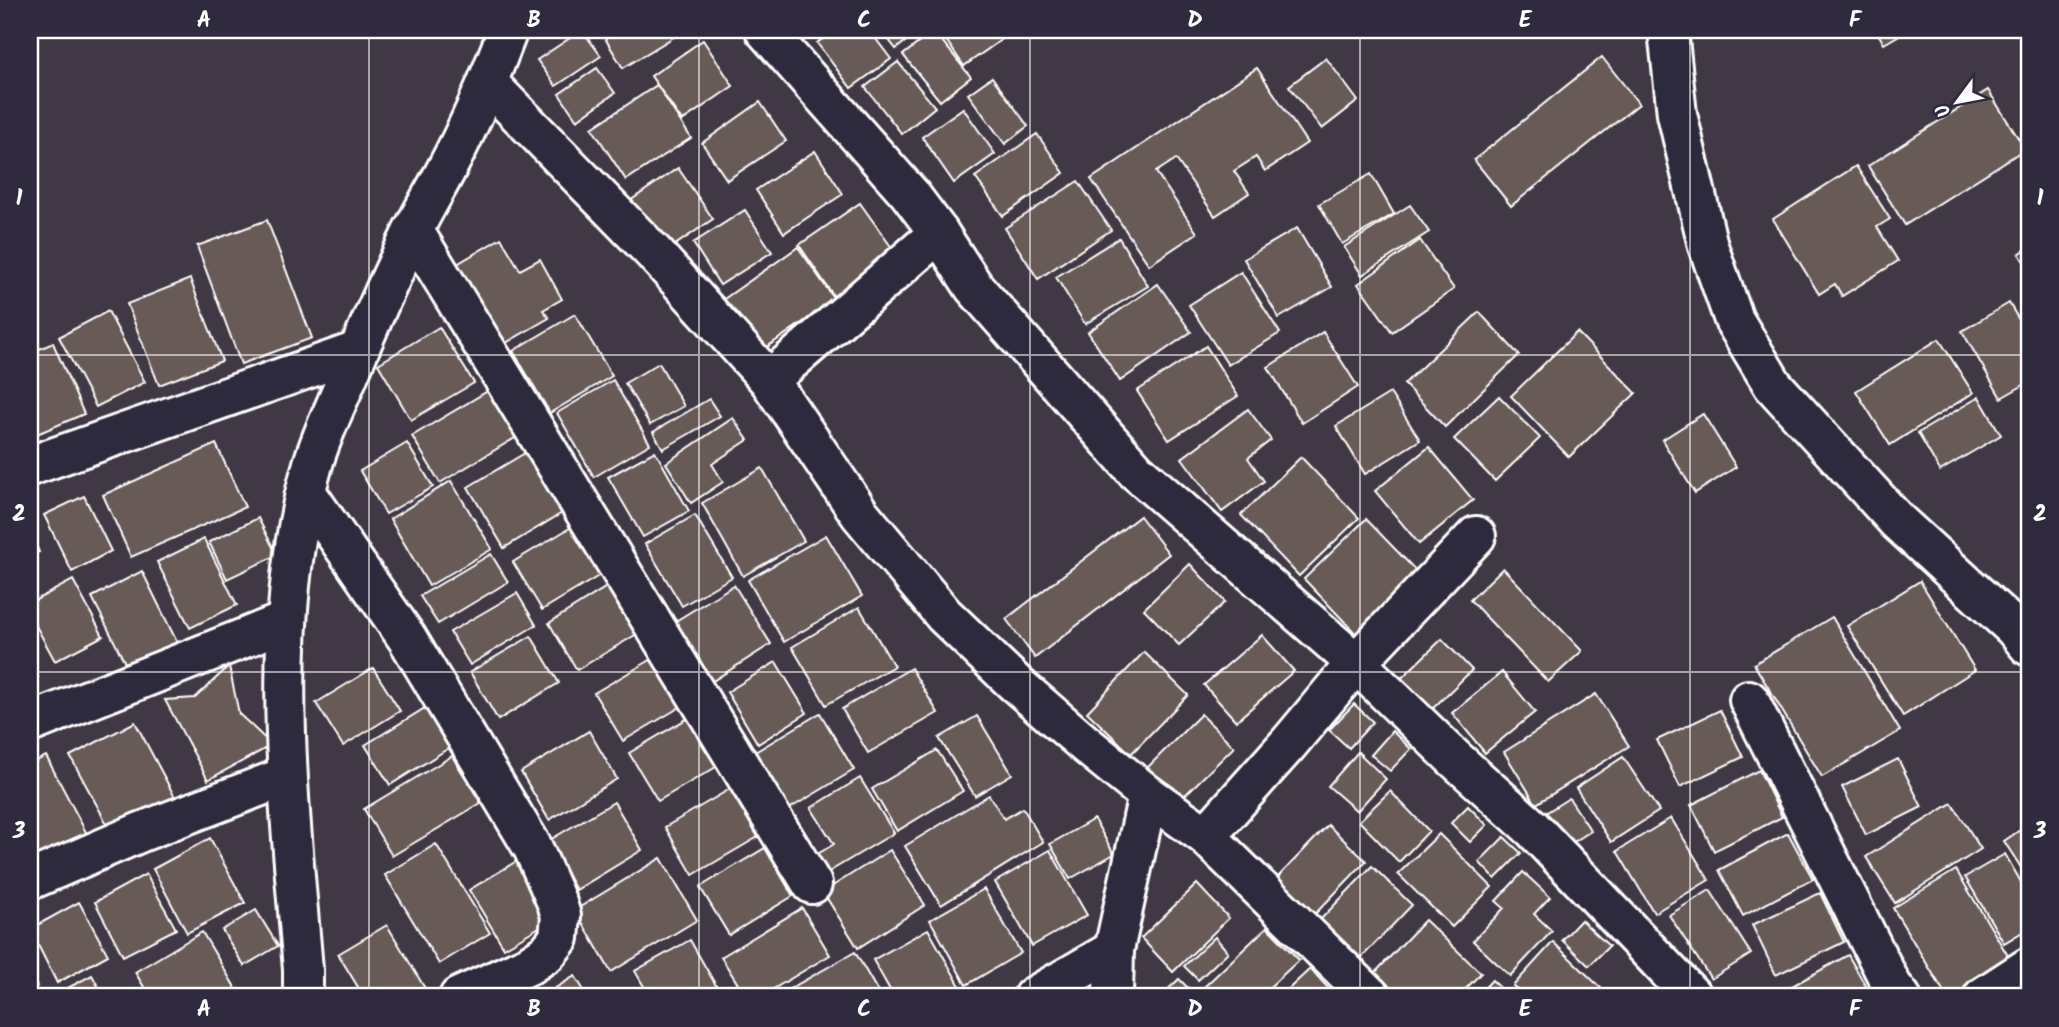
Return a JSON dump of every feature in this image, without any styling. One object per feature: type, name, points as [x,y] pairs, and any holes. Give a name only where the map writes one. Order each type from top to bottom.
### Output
[{"type":"street","points":[[303,997],[287,776],[287,621],[295,551],[306,492],[318,448],[358,351],[413,230],[447,169],[488,83],[508,30]]},
{"type":"street","points":[[765,30],[909,193],[974,287],[1136,471],[1356,663],[1454,758],[1534,829],[1693,997]]},
{"type":"street","points":[[1674,33],[1677,114],[1708,246],[1734,320],[1773,385],[1897,521],[2014,628],[2029,646]]},
{"type":"street","points":[[488,83],[654,253],[769,380],[860,514],[944,615],[1016,684],[1148,795],[1206,836],[1371,997]]},
{"type":"street","points":[[413,230],[812,884]]},
{"type":"street","points":[[769,380],[939,233]]},
{"type":"street","points":[[30,466],[358,351]]},
{"type":"street","points":[[306,492],[407,638],[533,848],[561,916],[559,938],[547,953],[528,965],[458,997]]},
{"type":"street","points":[[1206,836],[1356,663],[1476,536]]},
{"type":"street","points":[[30,723],[287,621]]},
{"type":"street","points":[[1749,700],[1892,986],[1902,997]]},
{"type":"street","points":[[30,880],[141,832],[287,776]]},
{"type":"street","points":[[1113,997],[1114,950],[1148,795]]},
{"type":"street","points":[[1033,997],[1114,950]]},
{"type":"street","points":[[1983,997],[2029,967]]},
{"type":"building","points":[[582,30],[601,56],[556,86],[537,60]]},
{"type":"building","points":[[600,30],[685,30],[623,68]]},
{"type":"building","points":[[793,30],[817,30],[802,42]]},
{"type":"building","points":[[835,30],[869,30],[891,59],[851,88],[817,43]]},
{"type":"building","points":[[881,30],[920,30],[896,49]]},
{"type":"building","points":[[939,30],[1015,30],[964,66]]},
{"type":"building","points":[[1876,30],[1908,30],[1884,44]]},
{"type":"building","points":[[934,31],[971,77],[940,101],[903,55]]},
{"type":"building","points":[[703,40],[733,86],[682,121],[651,76]]},
{"type":"building","points":[[1602,57],[1639,104],[1511,206],[1474,160]]},
{"type":"building","points":[[1326,58],[1358,101],[1322,129],[1289,86]]},
{"type":"building","points":[[898,62],[935,107],[902,134],[865,87]]},
{"type":"building","points":[[597,68],[615,93],[577,120],[559,94]]},
{"type":"building","points":[[1257,68],[1307,143],[1265,171],[1256,157],[1234,171],[1249,193],[1215,216],[1176,159],[1156,172],[1197,233],[1149,265],[1091,179]]},
{"type":"building","points":[[992,77],[1028,126],[1005,144],[968,94]]},
{"type":"building","points":[[657,85],[691,138],[626,180],[592,128]]},
{"type":"building","points":[[1988,90],[2025,149],[1905,225],[1868,166]]},
{"type":"building","points":[[760,102],[786,141],[727,180],[702,143]]},
{"type":"building","points":[[963,108],[995,154],[954,183],[922,137]]},
{"type":"building","points":[[1037,134],[1064,173],[1003,216],[975,177]]},
{"type":"building","points":[[815,151],[843,194],[784,233],[756,190]]},
{"type":"building","points":[[1856,166],[1890,219],[1877,227],[1898,261],[1842,296],[1835,284],[1819,294],[1773,219]]},
{"type":"building","points":[[678,168],[713,219],[659,256],[624,205]]},
{"type":"building","points":[[1371,174],[1394,214],[1342,244],[1319,204]]},
{"type":"building","points":[[1078,181],[1111,230],[1038,279],[1005,228]]},
{"type":"building","points":[[860,203],[897,255],[835,298],[799,245]]},
{"type":"building","points":[[1410,205],[1429,232],[1362,275],[1344,247]]},
{"type":"building","points":[[745,210],[772,252],[720,285],[693,243]]},
{"type":"building","points":[[267,220],[312,338],[241,364],[197,246]]},
{"type":"building","points":[[1297,228],[1332,287],[1279,318],[1244,259]]},
{"type":"building","points":[[501,238],[520,270],[540,259],[562,299],[543,310],[549,318],[499,347],[452,267]]},
{"type":"building","points":[[1119,238],[1148,286],[1085,324],[1056,277]]},
{"type":"building","points":[[1420,240],[1454,289],[1392,332],[1358,284]]},
{"type":"building","points":[[798,247],[835,300],[761,351],[724,299]]},
{"type":"building","points":[[2029,247],[2029,269],[2019,254]]},
{"type":"building","points":[[1241,272],[1280,333],[1228,365],[1189,305]]},
{"type":"building","points":[[190,279],[222,361],[159,385],[127,304]]},
{"type":"building","points":[[1158,284],[1191,332],[1120,381],[1088,332]]},
{"type":"building","points":[[2009,303],[2029,337],[2029,382],[2001,398],[1962,331]]},
{"type":"building","points":[[108,311],[145,382],[96,407],[59,337]]},
{"type":"building","points":[[1479,312],[1519,355],[1445,427],[1404,384]]},
{"type":"building","points":[[575,314],[612,376],[550,413],[513,351]]},
{"type":"building","points":[[439,327],[474,383],[411,420],[378,364]]},
{"type":"building","points":[[1323,332],[1358,387],[1302,423],[1268,367]]},
{"type":"building","points":[[1577,332],[1636,393],[1569,457],[1511,396]]},
{"type":"building","points":[[1939,339],[1973,393],[1890,445],[1856,391]]},
{"type":"building","points":[[53,343],[84,414],[30,437],[30,353]]},
{"type":"building","points":[[1206,346],[1238,396],[1169,440],[1137,391]]},
{"type":"building","points":[[659,363],[684,406],[650,425],[625,383]]},
{"type":"building","points":[[613,380],[650,444],[594,477],[557,413]]},
{"type":"building","points":[[498,385],[525,432],[440,483],[412,436]]},
{"type":"building","points":[[1390,393],[1420,440],[1365,474],[1336,426]]},
{"type":"building","points":[[1499,396],[1540,438],[1495,481],[1454,439]]},
{"type":"building","points":[[1979,397],[2001,435],[1940,471],[1918,433]]},
{"type":"building","points":[[709,399],[720,416],[663,449],[653,432]]},
{"type":"building","points":[[1248,409],[1271,440],[1248,458],[1264,481],[1222,512],[1182,458]]},
{"type":"building","points":[[1703,414],[1736,467],[1695,493],[1662,440]]},
{"type":"building","points":[[733,418],[748,440],[712,464],[723,482],[691,503],[666,463]]},
{"type":"building","points":[[407,443],[433,487],[386,514],[360,471]]},
{"type":"building","points":[[216,444],[245,507],[131,557],[103,495]]},
{"type":"building","points":[[1429,447],[1473,500],[1419,544],[1375,491]]},
{"type":"building","points":[[530,450],[567,510],[504,548],[468,487]]},
{"type":"building","points":[[655,451],[689,511],[643,537],[608,477]]},
{"type":"building","points":[[1301,457],[1359,518],[1299,576],[1241,515]]},
{"type":"building","points":[[762,468],[804,541],[743,576],[702,503]]},
{"type":"building","points":[[451,481],[492,549],[429,586],[390,519]]},
{"type":"building","points":[[84,496],[111,551],[72,572],[44,515]]},
{"type":"building","points":[[695,515],[732,577],[682,606],[645,544]]},
{"type":"building","points":[[1140,516],[1169,554],[1035,658],[1006,619]]},
{"type":"building","points":[[258,518],[277,555],[227,579],[209,542]]},
{"type":"building","points":[[1366,519],[1425,580],[1362,640],[1304,579]]},
{"type":"building","points":[[578,523],[607,571],[542,610],[513,562]]},
{"type":"building","points":[[30,532],[39,552],[30,556]]},
{"type":"building","points":[[826,535],[862,596],[784,642],[748,580]]},
{"type":"building","points":[[204,539],[237,605],[190,628],[157,562]]},
{"type":"building","points":[[491,554],[508,582],[438,624],[420,596]]},
{"type":"building","points":[[1190,564],[1225,602],[1179,645],[1144,609]]},
{"type":"building","points":[[1503,568],[1582,651],[1548,682],[1470,600]]},
{"type":"building","points":[[142,571],[177,642],[127,667],[92,597]]},
{"type":"building","points":[[73,580],[103,636],[55,661],[30,615],[30,603]]},
{"type":"building","points":[[1920,581],[1975,670],[1903,716],[1847,626]]},
{"type":"building","points":[[613,583],[642,631],[577,670],[549,623]]},
{"type":"building","points":[[734,585],[771,644],[711,682],[674,622]]},
{"type":"building","points":[[517,593],[536,625],[470,665],[450,632]]},
{"type":"building","points":[[859,607],[894,666],[826,705],[792,647]]},
{"type":"building","points":[[1832,617],[1900,731],[1822,777],[1754,664]]},
{"type":"building","points":[[1262,635],[1294,671],[1236,721],[1204,685]]},
{"type":"building","points":[[531,636],[559,683],[498,720],[470,672]]},
{"type":"building","points":[[1442,639],[1472,670],[1418,723],[1387,692]]},
{"type":"building","points":[[1144,652],[1188,695],[1131,754],[1087,712]]},
{"type":"building","points":[[659,655],[687,703],[623,741],[594,693]]},
{"type":"building","points":[[776,662],[807,713],[758,744],[727,692]]},
{"type":"building","points":[[30,663],[38,677],[30,681]]},
{"type":"building","points":[[229,666],[239,714],[272,745],[208,780],[165,700],[195,698]]},
{"type":"building","points":[[373,668],[400,711],[343,746],[316,703]]},
{"type":"building","points":[[911,668],[938,713],[868,753],[842,709]]},
{"type":"building","points":[[1502,672],[1535,712],[1485,753],[1452,713]]},
{"type":"building","points":[[1596,694],[1629,746],[1536,804],[1504,752]]},
{"type":"building","points":[[1354,704],[1373,722],[1349,748],[1329,730]]},
{"type":"building","points":[[425,708],[449,748],[390,785],[365,745]]},
{"type":"building","points":[[1720,710],[1743,757],[1680,787],[1657,740]]},
{"type":"building","points":[[820,713],[854,770],[784,812],[750,755]]},
{"type":"building","points":[[695,714],[723,763],[658,801],[629,753]]},
{"type":"building","points":[[1201,714],[1234,747],[1178,802],[1146,769]]},
{"type":"building","points":[[977,716],[1012,774],[975,796],[939,738]]},
{"type":"building","points":[[135,722],[177,801],[113,835],[70,756]]},
{"type":"building","points":[[589,731],[617,779],[549,820],[521,772]]},
{"type":"building","points":[[1392,731],[1411,749],[1390,771],[1371,755]]},
{"type":"building","points":[[937,750],[963,791],[897,831],[872,789]]},
{"type":"building","points":[[1358,752],[1386,779],[1357,811],[1328,786]]},
{"type":"building","points":[[46,756],[88,836],[30,867],[30,764]]},
{"type":"building","points":[[452,756],[481,803],[392,856],[364,809]]},
{"type":"building","points":[[1623,757],[1659,811],[1611,842],[1576,788]]},
{"type":"building","points":[[1898,759],[1922,807],[1866,835],[1842,787]]},
{"type":"building","points":[[1759,770],[1782,817],[1714,851],[1691,805]]},
{"type":"building","points":[[860,778],[894,833],[827,873],[816,855],[834,844],[811,808]]},
{"type":"building","points":[[730,789],[758,837],[693,875],[665,827]]},
{"type":"building","points":[[1390,791],[1429,831],[1399,862],[1359,821]]},
{"type":"building","points":[[989,795],[1004,819],[1023,808],[1043,842],[941,905],[905,846]]},
{"type":"building","points":[[1569,798],[1591,831],[1566,847],[1544,814]]},
{"type":"building","points":[[614,802],[642,850],[576,890],[548,841]]},
{"type":"building","points":[[1952,803],[1981,849],[1895,903],[1866,857]]},
{"type":"building","points":[[1468,806],[1487,825],[1470,842],[1451,823]]},
{"type":"building","points":[[1671,818],[1709,880],[1654,913],[1617,851]]},
{"type":"building","points":[[1094,819],[1114,854],[1070,879],[1050,844]]},
{"type":"building","points":[[2029,824],[2029,880],[2004,841]]},
{"type":"building","points":[[1328,825],[1366,861],[1315,914],[1277,878]]},
{"type":"building","points":[[1788,833],[1813,879],[1743,916],[1719,870]]},
{"type":"building","points":[[1439,834],[1492,887],[1452,927],[1398,874]]},
{"type":"building","points":[[1504,837],[1521,853],[1495,879],[1479,862]]},
{"type":"building","points":[[210,838],[245,903],[187,933],[153,869]]},
{"type":"building","points":[[436,844],[490,933],[439,964],[385,875]]},
{"type":"building","points":[[765,848],[793,896],[729,935],[700,887]]},
{"type":"building","points":[[890,850],[925,905],[858,948],[823,892]]},
{"type":"building","points":[[1050,850],[1087,915],[1032,946],[995,882]]},
{"type":"building","points":[[2005,854],[2029,896],[2029,928],[2004,943],[1965,877]]},
{"type":"building","points":[[661,858],[697,920],[611,972],[575,910]]},
{"type":"building","points":[[520,859],[556,917],[504,948],[469,890]]},
{"type":"building","points":[[1372,866],[1412,905],[1360,959],[1320,920]]},
{"type":"building","points":[[1956,870],[2013,964],[1959,997],[1947,997],[1893,908]]},
{"type":"building","points":[[1523,872],[1550,897],[1534,914],[1552,931],[1510,976],[1473,941],[1504,908],[1496,901]]},
{"type":"building","points":[[146,874],[176,929],[123,956],[95,902]]},
{"type":"building","points":[[1197,884],[1229,918],[1173,972],[1141,938]]},
{"type":"building","points":[[984,889],[1021,953],[966,985],[930,920]]},
{"type":"building","points":[[1710,890],[1751,954],[1711,979],[1669,915]]},
{"type":"building","points":[[1820,893],[1844,942],[1776,975],[1752,925]]},
{"type":"building","points":[[79,902],[108,955],[57,983],[30,929]]},
{"type":"building","points":[[802,908],[830,955],[760,997],[746,997],[721,957]]},
{"type":"building","points":[[256,910],[278,946],[244,966],[222,930]]},
{"type":"building","points":[[1425,920],[1481,973],[1458,997],[1390,997],[1370,978]]},
{"type":"building","points":[[1581,920],[1609,946],[1589,966],[1562,940]]},
{"type":"building","points":[[387,925],[426,990],[413,997],[364,997],[338,954]]},
{"type":"building","points":[[1267,927],[1299,960],[1259,997],[1210,997],[1202,989]]},
{"type":"building","points":[[928,929],[964,993],[956,997],[894,997],[873,960]]},
{"type":"building","points":[[202,932],[236,989],[222,997],[150,997],[135,972]]},
{"type":"building","points":[[1215,937],[1228,952],[1198,980],[1184,966]]},
{"type":"building","points":[[690,940],[718,989],[703,997],[650,997],[635,971]]},
{"type":"building","points":[[1553,942],[1605,992],[1600,997],[1525,997],[1513,986]]},
{"type":"building","points":[[855,952],[881,997],[789,997],[786,991]]},
{"type":"building","points":[[1848,955],[1872,997],[1772,997]]},
{"type":"building","points":[[1310,969],[1337,997],[1280,997]]},
{"type":"building","points":[[30,973],[37,986],[30,990]]},
{"type":"building","points":[[92,975],[104,997],[51,997]]},
{"type":"building","points":[[575,976],[588,997],[541,997]]},
{"type":"building","points":[[1179,979],[1197,997],[1160,997]]},
{"type":"building","points":[[1492,980],[1510,997],[1476,997]]},
{"type":"building","points":[[780,991],[783,997],[768,997]]}]
